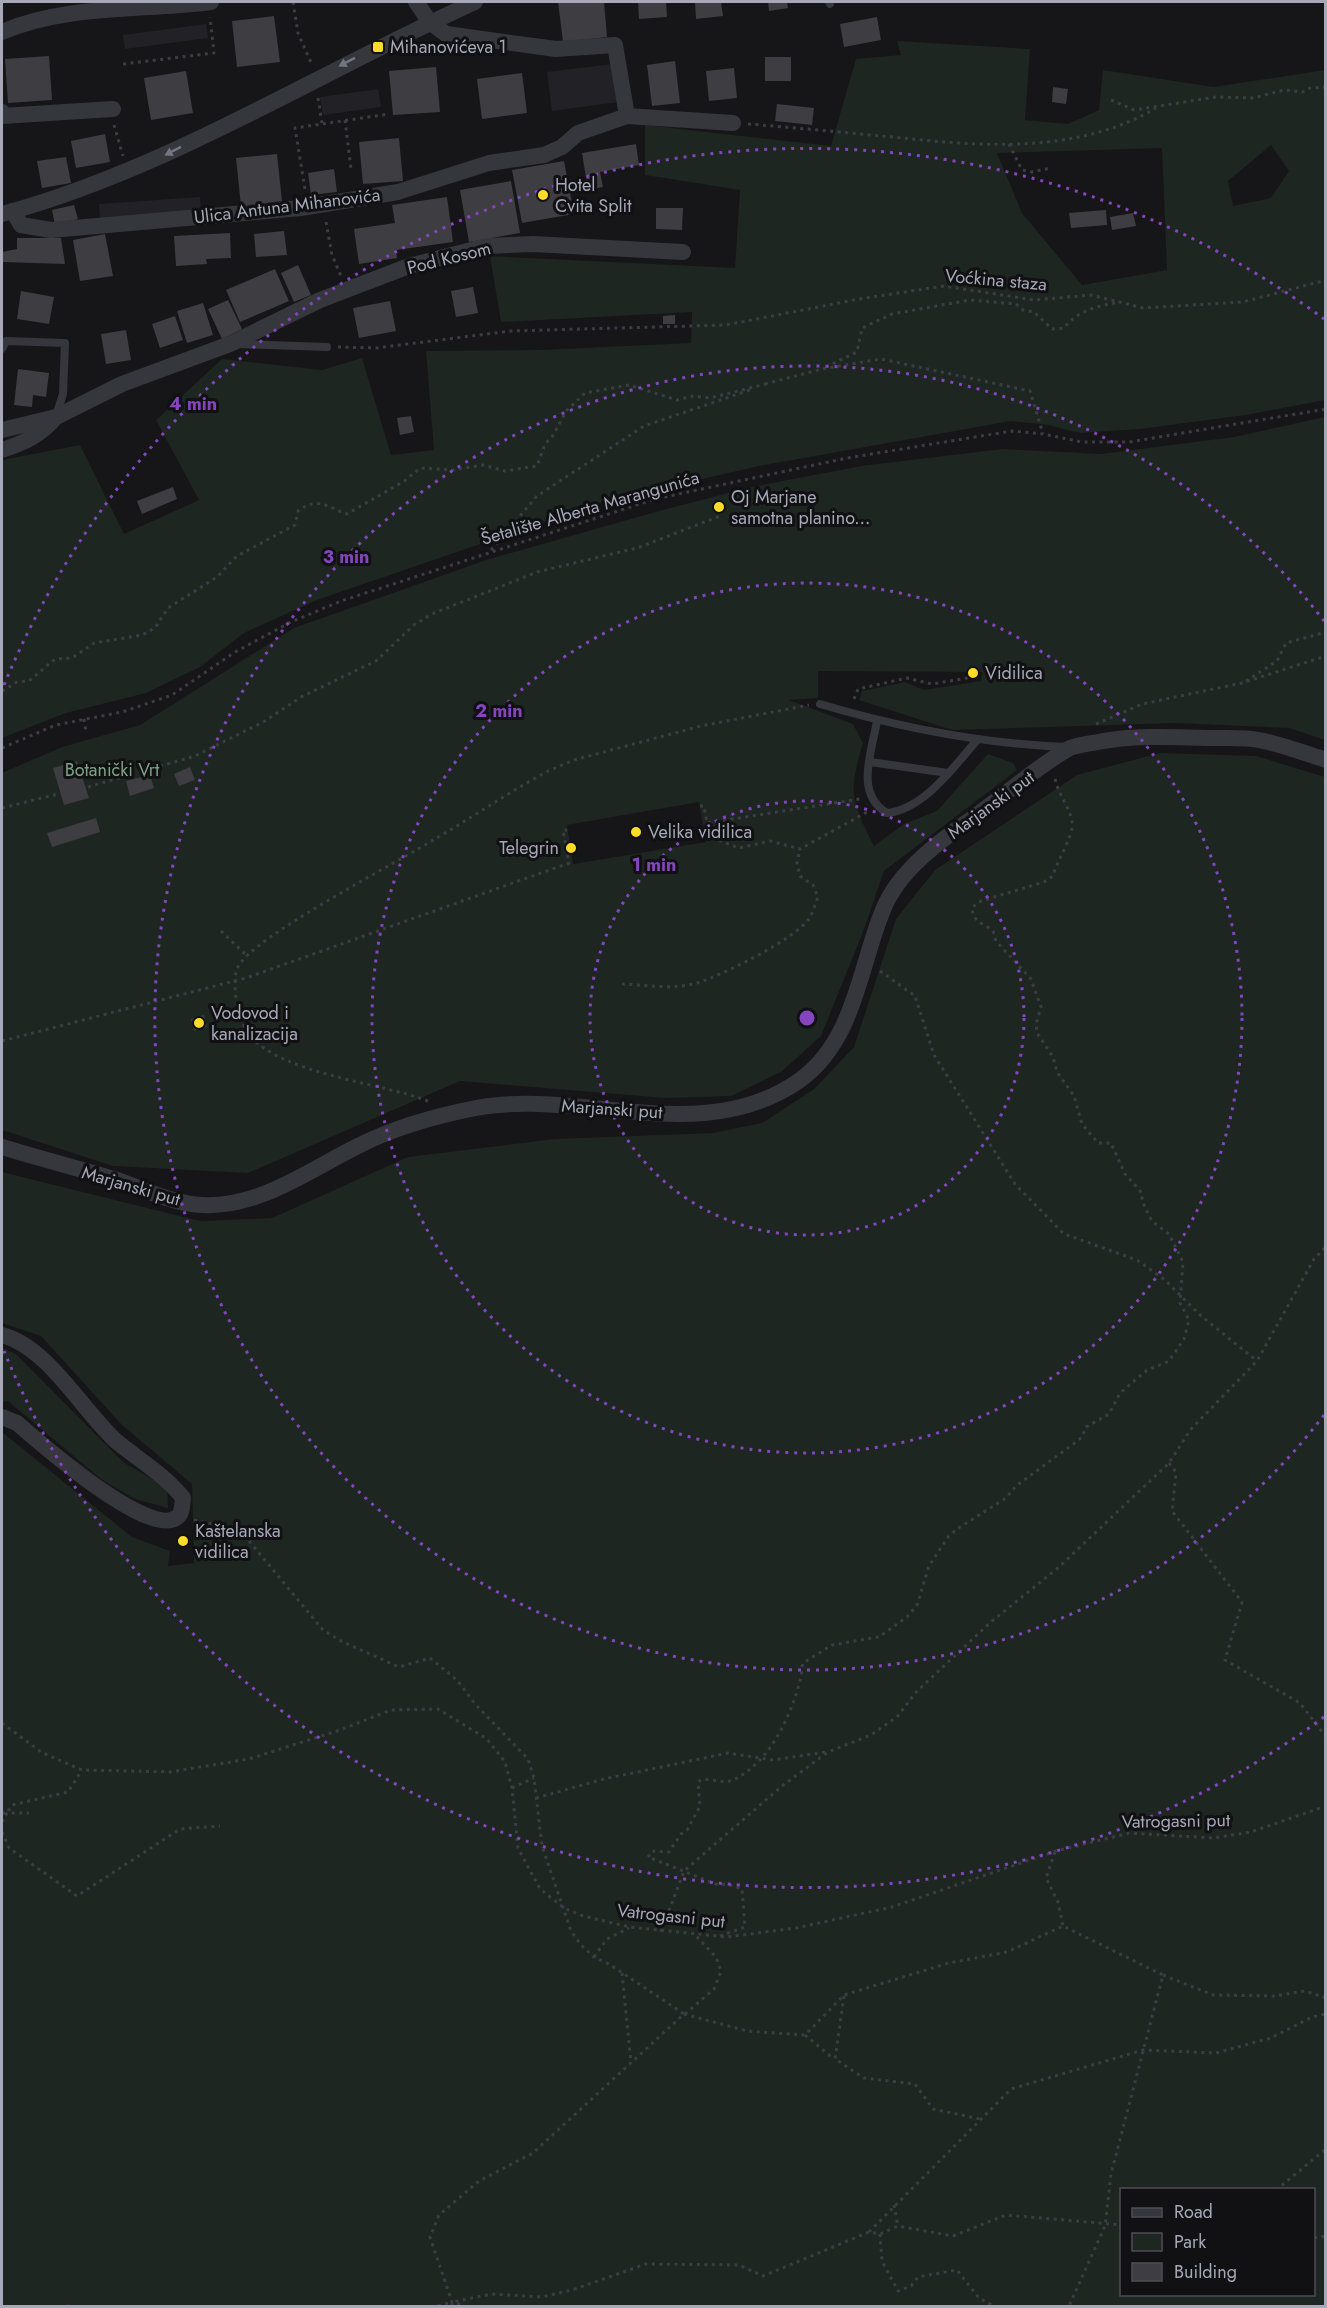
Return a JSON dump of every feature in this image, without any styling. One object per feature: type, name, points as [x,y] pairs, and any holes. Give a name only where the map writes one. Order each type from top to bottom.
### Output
[{"type":"street","points":[[2,32],[20,24],[60,14],[210,2]]},
{"type":"street","points":[[416,2],[430,22],[446,34],[556,49],[615,45],[627,116]]},
{"type":"street","name":"Ulica Antuna Mihanovića","points":[[7,213],[129,171],[475,2]]},
{"type":"street","points":[[2,112],[2,116],[113,109]]},
{"type":"street","name":"Ulica Antuna Mihanovića","points":[[7,213],[21,225],[51,230],[315,206],[398,192],[489,163],[544,154],[562,147],[578,133],[627,116],[733,123]]},
{"type":"street","name":"Pod Kosom","points":[[2,430],[56,417],[122,384],[230,344],[330,296],[410,266],[488,246],[533,244],[683,252]]},
{"type":"street","name":"Pod Kosom","points":[[2,450],[19,445],[44,431],[56,417]]},
{"type":"street","name":"Marjanski put","points":[[2,1147],[200,1205],[239,1203],[277,1188],[361,1144],[419,1121],[479,1108],[537,1102],[645,1112],[731,1111],[766,1099],[800,1079],[824,1058],[845,1023],[883,908],[896,887],[918,863],[955,830],[1071,747],[1133,736],[1257,739],[1326,760]]},
{"type":"street","points":[[2,1335],[36,1352],[114,1439],[171,1482],[183,1498],[182,1512],[175,1520],[164,1521],[146,1515],[113,1498],[17,1423],[2,1417]]},
{"type":"lane","points":[[2,349],[6,341],[65,343],[63,394],[56,417]]},
{"type":"lane","name":"Pod Kosom","points":[[230,344],[327,347]]},
{"type":"lane","name":"Marjanski put","points":[[820,704],[877,721],[941,734],[1071,747]]},
{"type":"lane","points":[[877,721],[866,775],[871,797],[877,807],[887,813],[895,812],[919,799],[948,773],[978,739]]},
{"type":"lane","points":[[870,762],[948,773]]},
{"type":"path","points":[[123,64],[214,53],[210,2]]},
{"type":"path","points":[[293,2],[298,33],[316,78],[322,123]]},
{"type":"path","points":[[1111,100],[1134,110],[1216,97],[1254,98],[1284,90],[1303,92],[1310,88],[1326,87]]},
{"type":"path","points":[[733,123],[950,143],[1008,144],[1078,139],[1129,122],[1156,108]]},
{"type":"path","points":[[113,109],[115,133],[129,171]]},
{"type":"path","points":[[330,296],[341,278],[315,206],[296,128],[389,114]]},
{"type":"path","points":[[345,120],[351,169]]},
{"type":"path","points":[[1008,144],[1022,170],[1032,172],[1051,168]]},
{"type":"path","name":"Voćkina staza","points":[[327,347],[376,348],[511,331],[726,326],[769,315],[944,286],[1034,300],[1091,295],[1143,308],[1243,302],[1326,280]]},
{"type":"path","points":[[822,369],[857,352],[862,328],[892,314],[970,300],[1016,304],[1023,310],[1034,312],[1052,329],[1064,328],[1072,317],[1100,306],[1121,302]]},
{"type":"path","points":[[2,691],[17,682],[29,681],[55,659],[72,658],[94,643],[142,635],[154,628],[168,608],[217,577],[237,556],[295,525],[298,511],[306,505],[323,502],[347,514],[406,480],[420,468],[453,470],[483,465],[506,471],[537,466],[545,444],[552,437],[567,410],[585,393],[629,385],[677,400],[693,396],[710,398],[822,369],[881,359],[1030,391],[1043,434]]},
{"type":"path","points":[[489,551],[537,496],[644,426],[766,384]]},
{"type":"path","name":"Šetalište Alberta Marangunića","points":[[2,748],[56,725],[122,712],[172,695],[235,652],[291,622],[341,601],[654,499],[847,458],[1012,431],[1043,434],[1082,442],[1129,442],[1326,409]]},
{"type":"path","points":[[88,787],[195,756],[265,721],[301,697],[376,661],[414,625],[432,614],[537,572],[649,544],[723,515]]},
{"type":"path","points":[[1242,683],[1277,661],[1286,643],[1326,632]]},
{"type":"path","points":[[1092,726],[1142,704],[1242,683],[1326,656]]},
{"type":"path","points":[[911,679],[912,673]]},
{"type":"path","points":[[850,712],[858,689],[911,679],[932,684],[973,677],[973,673]]},
{"type":"path","points":[[452,1114],[442,1106],[412,1095],[295,1063],[269,1051],[249,1035],[233,982],[238,966],[278,931],[548,771],[574,760],[701,726],[820,704]]},
{"type":"path","points":[[84,719],[86,732]]},
{"type":"path","points":[[720,1936],[745,1927],[742,1889],[727,1884],[718,1885],[662,1864],[648,1856],[652,1851],[669,1852],[681,1834],[687,1830],[700,1806],[698,1782],[703,1779],[732,1781],[754,1767],[780,1731],[801,1676],[803,1663],[832,1645],[879,1637],[907,1617],[917,1605],[929,1566],[957,1528],[1006,1498],[1016,1486],[1076,1442],[1082,1437],[1086,1427],[1109,1414],[1120,1394],[1146,1371],[1167,1364],[1184,1339],[1189,1320],[1180,1303],[1184,1262],[1174,1241],[1169,1233],[1153,1222],[1142,1200],[1142,1193],[1125,1174],[1111,1143],[1098,1143],[1082,1124],[1074,1096],[1057,1072],[1053,1057],[1040,1038],[1036,1024],[1041,1007],[1031,979],[996,941],[993,931],[976,921],[972,913],[972,908],[978,902],[1044,882],[1053,876],[1056,861],[1070,837],[1072,825],[1056,783],[1056,771]]},
{"type":"path","points":[[2,808],[58,794]]},
{"type":"path","points":[[700,806],[704,806],[707,823],[871,797]]},
{"type":"path","points":[[705,835],[739,848],[770,841],[800,849],[877,807]]},
{"type":"path","points":[[2,1041],[233,982],[569,863],[563,830],[567,830]]},
{"type":"path","points":[[622,984],[667,986],[696,983],[768,950],[787,938],[809,918],[818,897],[813,885],[800,876],[797,863],[800,849]]},
{"type":"path","points":[[221,931],[247,956]]},
{"type":"path","points":[[867,962],[915,996],[934,1055],[1015,1184],[1064,1234],[1137,1260],[1165,1280],[1257,1361]]},
{"type":"path","points":[[536,1798],[604,1779],[728,1754],[773,1760],[828,1752],[871,1735],[897,1717],[917,1691],[990,1622],[1059,1567],[1169,1463],[1191,1429],[1257,1361],[1314,1258],[1326,1247]]},
{"type":"path","points":[[1169,1463],[1176,1472],[1172,1511],[1242,1602],[1225,1660],[1300,1703],[1326,1737]]},
{"type":"path","points":[[182,1512],[187,1519],[213,1522],[227,1527],[249,1541],[323,1630],[341,1641],[399,1666],[430,1658],[457,1680],[492,1723],[513,1741],[528,1759],[534,1778],[542,1846],[571,1931],[594,1957],[684,2014],[747,2031],[806,2035],[835,2059],[864,2078],[915,2084],[933,2109],[980,2119]]},
{"type":"path","name":"Vatrogasni put","points":[[2,1723],[41,1752],[82,1770],[170,1772],[249,1760],[340,1730],[391,1710],[438,1709],[487,1739],[505,1762],[512,1788],[518,1848],[540,1889],[564,1908],[583,1916],[630,1928],[720,1936],[796,1928],[892,1907],[1056,1851],[1129,1833],[1213,1838],[1251,1832],[1326,1806]]},
{"type":"path","points":[[662,1932],[684,1871],[782,1786],[828,1752]]},
{"type":"path","points":[[2,1822],[12,1805],[68,1792],[82,1770]]},
{"type":"path","points":[[512,1788],[534,1778]]},
{"type":"path","points":[[2,1813],[29,1813]]},
{"type":"path","points":[[2,1832],[9,1848],[77,1896],[180,1829],[220,1826]]},
{"type":"path","points":[[1056,1851],[1046,1878],[1058,1902],[1063,1926]]},
{"type":"path","points":[[1063,1926],[1193,1989],[1213,1995],[1274,1996],[1305,1991],[1326,1998]]},
{"type":"path","points":[[806,2035],[844,1995],[949,1963],[1007,1952],[1063,1926]]},
{"type":"path","points":[[594,1957],[607,1940],[630,1928]]},
{"type":"path","points":[[452,2304],[430,2237],[439,2215],[479,2181],[533,2153],[714,1989],[721,1971],[716,1957],[695,1934]]},
{"type":"path","points":[[622,1973],[631,2063]]},
{"type":"path","points":[[1069,2307],[1105,2226],[1111,2174],[1163,1975]]},
{"type":"path","points":[[835,2059],[844,1995]]},
{"type":"path","points":[[438,2307],[492,2294],[542,2297],[572,2290],[646,2264],[740,2265],[763,2276],[869,2232],[1011,2088],[1143,2050],[1216,2053],[1271,2038],[1312,2017],[1326,2013]]},
{"type":"path","points":[[1277,2188],[1326,2149]]},
{"type":"path","points":[[894,2205],[898,2226]]},
{"type":"path","points":[[869,2232],[880,2234],[898,2226],[953,2236],[1006,2215],[1105,2226],[1120,2225]]},
{"type":"path","points":[[880,2234],[882,2260],[898,2291],[911,2286],[918,2277],[957,2270],[979,2298],[994,2307]]},
{"type":"path","points":[[452,2304],[464,2307]]},
{"type":"path","points":[[67,2307],[74,2307]]},
{"type":"shaded area","points":[[206,24],[208,38],[125,49],[123,35]]},
{"type":"shaded area","points":[[613,64],[618,102],[552,111],[547,72]]},
{"type":"shaded area","points":[[378,89],[381,107],[323,115],[320,97]]},
{"type":"shaded area","points":[[200,197],[201,213],[100,219],[99,204]]},
{"type":"green space","points":[[897,41],[1030,49],[1025,120],[1068,124],[1099,110],[1103,70],[1214,87],[1325,70],[1325,400],[1246,415],[1140,429],[1080,433],[1048,425],[1011,421],[759,466],[602,502],[317,600],[244,633],[200,667],[146,693],[66,713],[2,738],[2,460],[80,445],[124,534],[199,500],[156,420],[222,359],[322,370],[362,358],[391,455],[434,450],[426,351],[540,350],[691,343],[692,312],[501,322],[490,256],[735,268],[740,190],[645,175],[645,125],[831,146],[856,59],[901,55]],"holes":[[[1271,145],[1289,171],[1271,198],[1233,206],[1228,181]],[[1162,148],[1167,270],[1082,285],[1022,213],[997,153]]]},
{"type":"green space","name":"Botanički Vrt","points":[[1325,417],[1325,740],[1289,728],[1176,723],[952,730],[859,700],[862,691],[905,682],[924,690],[981,681],[982,672],[818,671],[818,698],[789,700],[853,724],[863,743],[855,774],[854,796],[860,818],[874,846],[904,824],[937,811],[988,754],[1013,763],[1017,770],[884,871],[863,932],[821,1036],[781,1072],[731,1096],[665,1098],[460,1081],[248,1173],[113,1166],[2,1130],[2,773],[62,747],[140,725],[294,628],[489,559],[659,511],[747,488],[861,466],[1002,449],[1101,454],[1234,437]],"holes":[[[699,802],[706,842],[573,864],[567,825]]]},
{"type":"green space","points":[[1160,753],[1256,756],[1325,777],[1325,2306],[2,2306],[2,1432],[132,1537],[170,1551],[168,1566],[194,1563],[192,1484],[122,1425],[41,1336],[2,1323],[2,1172],[200,1221],[272,1218],[408,1157],[554,1139],[713,1133],[762,1123],[814,1089],[854,1047],[896,919],[935,870],[1077,775]]},
{"type":"green space","points":[[2,1348],[16,1354],[123,1462],[167,1488],[168,1508],[135,1499],[101,1479],[8,1401],[2,1402]]},
{"type":"building","points":[[558,2],[604,2],[607,37],[563,42]]},
{"type":"building","points":[[638,2],[666,2],[667,17],[639,19]]},
{"type":"building","points":[[695,2],[721,2],[723,16],[696,19]]},
{"type":"building","points":[[768,2],[787,2],[788,8],[769,11]]},
{"type":"building","points":[[274,16],[280,62],[237,67],[232,21]]},
{"type":"building","points":[[877,17],[881,40],[844,47],[840,24]]},
{"type":"building","points":[[49,56],[52,100],[8,103],[5,59]]},
{"type":"building","points":[[765,57],[791,57],[791,81],[765,81]]},
{"type":"building","points":[[675,61],[680,103],[652,106],[647,65]]},
{"type":"building","points":[[436,67],[440,112],[393,115],[389,71]]},
{"type":"building","points":[[734,68],[737,98],[709,101],[706,71]]},
{"type":"building","points":[[186,71],[193,113],[151,120],[144,78]]},
{"type":"building","points":[[522,73],[527,113],[482,119],[477,79]]},
{"type":"building","points":[[1053,87],[1068,89],[1066,104],[1052,102]]},
{"type":"building","points":[[777,104],[814,108],[812,125],[775,121]]},
{"type":"building","points":[[105,134],[110,162],[76,168],[71,141]]},
{"type":"building","points":[[399,138],[403,181],[363,184],[359,142]]},
{"type":"building","points":[[636,144],[639,165],[600,172],[603,187],[588,190],[582,153]]},
{"type":"building","points":[[277,154],[282,201],[241,206],[236,158]]},
{"type":"building","points":[[66,157],[71,183],[42,188],[37,161]]},
{"type":"building","name":"Hotel Cvita Split","points":[[564,161],[574,214],[522,223],[512,170]]},
{"type":"building","points":[[334,169],[337,192],[311,195],[308,173]]},
{"type":"building","points":[[511,181],[520,233],[469,242],[460,190]]},
{"type":"building","points":[[447,197],[453,242],[396,250],[397,258],[359,264],[354,229],[395,223],[392,205]]},
{"type":"building","points":[[74,205],[78,219],[55,225],[52,210]]},
{"type":"building","points":[[656,208],[683,208],[682,230],[656,229]]},
{"type":"building","points":[[1106,210],[1107,225],[1071,228],[1069,213]]},
{"type":"building","points":[[1133,213],[1136,226],[1112,230],[1110,217]]},
{"type":"building","points":[[284,231],[287,255],[256,257],[254,234]]},
{"type":"building","points":[[230,233],[231,258],[206,259],[207,264],[176,266],[174,236]]},
{"type":"building","points":[[105,234],[113,276],[80,281],[73,240]]},
{"type":"building","points":[[17,238],[61,238],[65,264],[2,262],[2,252],[17,249]]},
{"type":"building","points":[[298,265],[311,295],[294,302],[281,273]]},
{"type":"building","points":[[275,269],[289,301],[240,322],[226,290]]},
{"type":"building","points":[[473,287],[478,313],[456,317],[451,291]]},
{"type":"building","points":[[21,291],[54,297],[49,324],[17,319]]},
{"type":"building","points":[[228,300],[242,329],[222,339],[208,309]]},
{"type":"building","points":[[390,301],[396,331],[359,338],[353,308]]},
{"type":"building","points":[[203,303],[213,335],[187,343],[177,311]]},
{"type":"building","points":[[675,315],[675,324],[663,324],[663,316]]},
{"type":"building","points":[[175,316],[183,340],[160,348],[152,324]]},
{"type":"building","points":[[126,330],[131,360],[106,364],[101,334]]},
{"type":"building","points":[[18,369],[49,373],[46,397],[33,395],[32,407],[14,405]]},
{"type":"building","points":[[411,416],[414,432],[400,435],[397,418]]},
{"type":"building","points":[[173,487],[177,499],[142,514],[137,501]]},
{"type":"building","points":[[77,761],[89,798],[64,805],[53,768]]},
{"type":"building","points":[[190,767],[195,780],[179,786],[174,774]]},
{"type":"building","points":[[150,775],[154,788],[130,796],[126,781]]},
{"type":"building","points":[[96,818],[100,832],[52,847],[47,833]]},
{"type":"building","name":"Vodovod i kanalizacija","points":[[204,1015],[207,1027],[194,1031],[191,1019]]},
{"type":"place","name":"Mihanovićeva 1","points":[[378,47]]},
{"type":"place","name":"Hotel Cvita Split","points":[[543,195]]},
{"type":"place","name":"Oj Marjane samotna planino...","points":[[719,507]]},
{"type":"place","name":"Vidilica","points":[[973,673]]},
{"type":"place","name":"Velika vidilica","points":[[636,832]]},
{"type":"place","name":"Telegrin","points":[[571,848]]},
{"type":"place","name":"Vodovod i kanalizacija","points":[[199,1023]]},
{"type":"place","name":"Kaštelanska vidilica","points":[[183,1541]]}]
